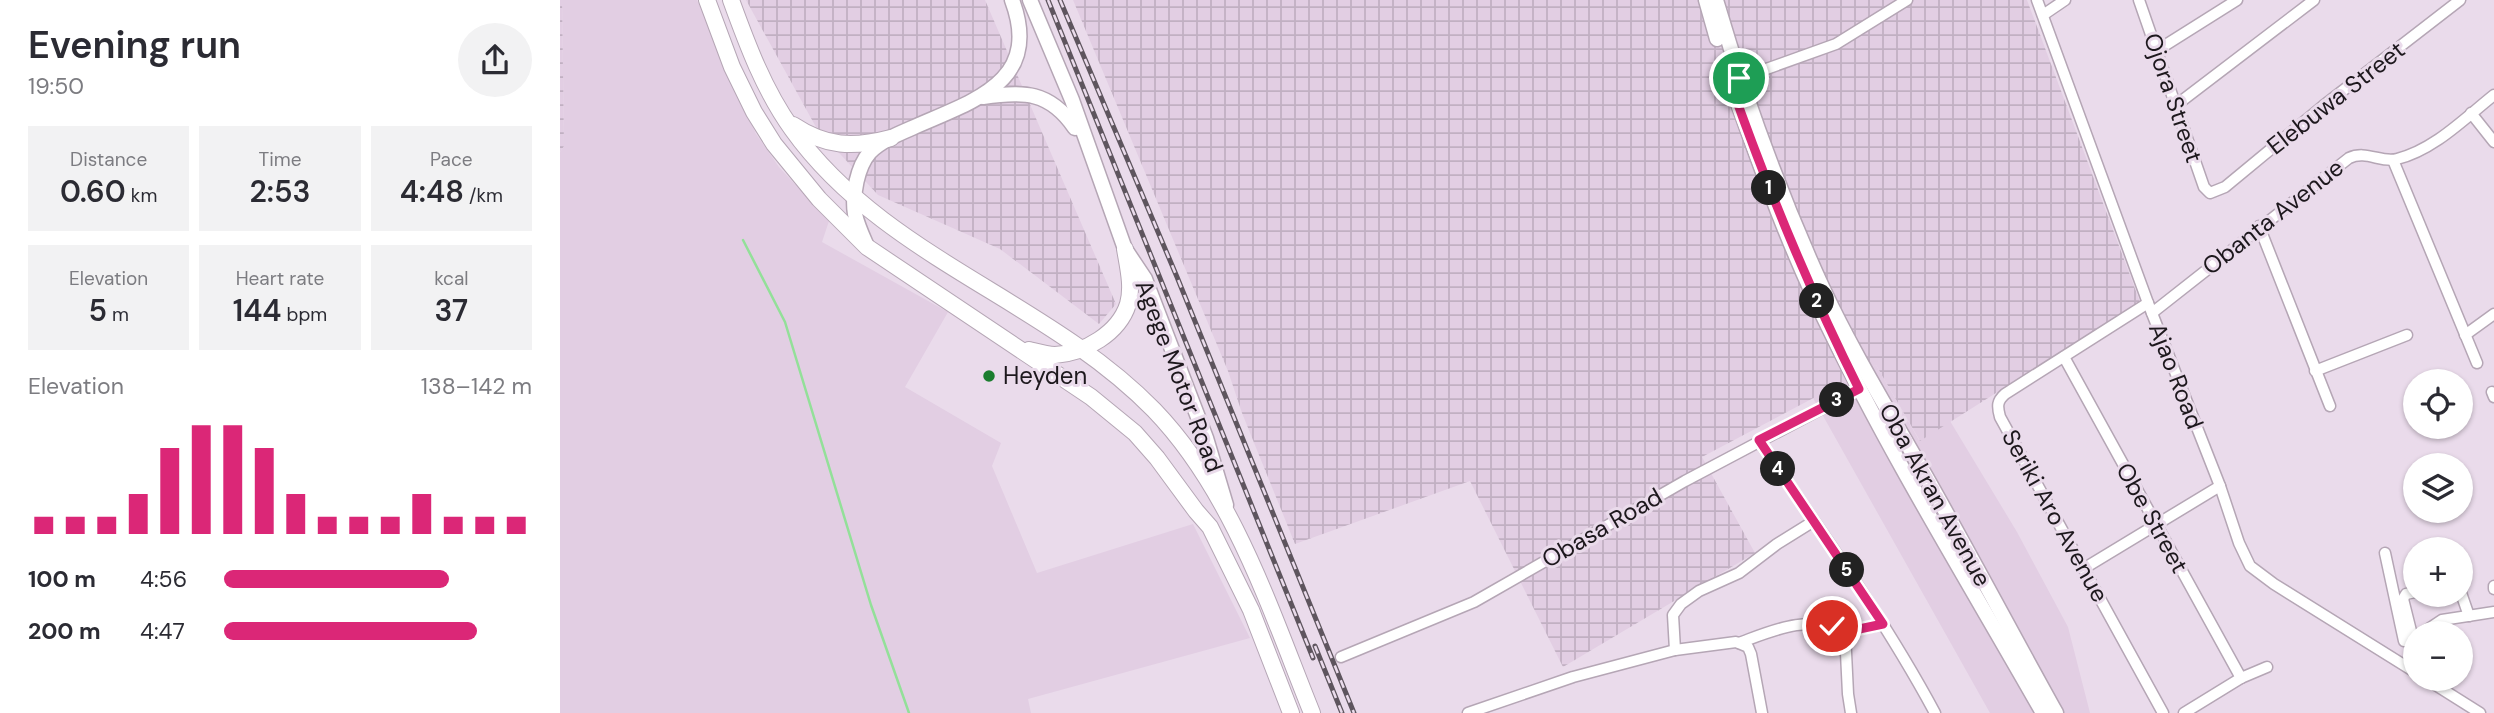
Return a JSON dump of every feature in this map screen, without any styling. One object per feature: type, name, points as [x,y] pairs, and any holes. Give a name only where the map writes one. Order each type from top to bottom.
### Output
[{"type":"highway","points":[[707,0],[732,67],[754,112],[774,144],[804,182],[867,247],[1091,397],[1135,433],[1157,458],[1210,527],[1251,610],[1291,713]]},
{"type":"highway","points":[[731,0],[762,78],[785,118],[822,166],[855,198],[923,247],[1083,349],[1119,377],[1180,440],[1228,513]]},
{"type":"highway","points":[[785,118],[805,133],[831,142],[859,144],[891,138]]},
{"type":"highway","points":[[1018,348],[1053,355],[1083,349],[1101,339],[1124,314],[1130,291],[1125,249]]},
{"type":"highway","name":"Agege Motor Road","points":[[1228,513],[1312,713]]},
{"type":"main road","points":[[867,247],[855,215],[855,198],[862,166],[870,152],[891,138],[981,97],[1005,77],[1018,54],[1021,42],[1020,25],[1012,0]]},
{"type":"main road","name":"Agege Motor Road","points":[[1030,0],[1072,100],[1125,249],[1145,279],[1206,438],[1228,513]]},
{"type":"main road","name":"Oba Akran Avenue","points":[[1706,0],[1782,220],[1827,325],[1859,389],[2043,713]]},
{"type":"main road","name":"Oba Akran Avenue","points":[[1716,0],[1734,80],[1847,338],[2056,713]]},
{"type":"main road","points":[[981,97],[1032,94],[1066,114],[1086,145]]},
{"type":"street","points":[[1734,80],[1836,44],[1907,0]]},
{"type":"street","name":"Ajao Road","points":[[2037,0],[2150,308],[2250,566],[2274,584],[2403,665]]},
{"type":"street","points":[[2043,15],[2065,0]]},
{"type":"street","name":"Ojora Street","points":[[2139,0],[2204,187],[2210,193]]},
{"type":"street","points":[[2156,51],[2237,0]]},
{"type":"street","points":[[2175,106],[2314,0]]},
{"type":"street","name":"Elebuwa Street","points":[[2210,193],[2225,187],[2323,106],[2460,0]]},
{"type":"street","name":"Obanta Avenue","points":[[2150,308],[2349,158],[2366,154],[2393,160],[2423,149],[2494,95]]},
{"type":"street","points":[[2471,113],[2494,142]]},
{"type":"street","points":[[2393,160],[2477,363]]},
{"type":"street","points":[[2259,226],[2330,406]]},
{"type":"street","name":"Seriki Aro Avenue","points":[[2150,308],[2005,394],[1999,399],[1997,407],[2000,417],[2163,713]]},
{"type":"street","points":[[2465,335],[2494,314]]},
{"type":"street","points":[[2315,372],[2407,335]]},
{"type":"street","name":"Obe Street","points":[[2064,357],[2241,678]]},
{"type":"street","name":"Obasa Road","points":[[1341,657],[1475,602],[1759,440],[1859,389]]},
{"type":"street","points":[[1759,440],[1883,624],[1935,713]]},
{"type":"street","points":[[2084,569],[2220,486]]},
{"type":"street","points":[[1675,650],[1674,615],[1681,604],[1699,591],[1739,573],[1777,544],[1814,521]]},
{"type":"street","points":[[2385,553],[2403,638]]},
{"type":"street","points":[[2466,607],[2469,616]]},
{"type":"street","points":[[2440,621],[2494,612]]},
{"type":"street","points":[[1468,713],[1489,710],[1573,677],[1675,650],[1739,643],[1778,628],[1804,623],[1832,626],[1845,632],[1883,624]]},
{"type":"street","points":[[1845,632],[1851,713]]},
{"type":"street","points":[[1739,643],[1748,647],[1751,654],[1762,713]]},
{"type":"street","points":[[2184,713],[2241,678],[2267,667]]},
{"type":"street","points":[[2445,691],[2480,713]]},
{"type":"shaded area","points":[[560,0],[564,146],[560,152]]},
{"type":"shaded area","points":[[562,0],[697,0],[756,134],[779,167],[829,221],[822,242],[948,312],[905,387],[1001,443],[992,466],[1037,573],[1193,524],[1250,638],[1028,699],[1031,713],[560,713],[560,152],[564,146]]},
{"type":"shaded area","points":[[746,0],[985,0],[1116,304],[1099,324],[1000,249],[878,195],[817,129]]},
{"type":"shaded area","points":[[1073,0],[2027,0],[2140,302],[1920,441],[1876,365],[1702,457],[1755,553],[1563,667],[1470,481],[1295,544],[1242,413],[1228,371]]},
{"type":"shaded area","points":[[1876,365],[1919,440],[1950,421],[2017,532],[2068,627],[2090,713],[1990,713],[1813,398]]},
{"type":"waterway","points":[[743,240],[785,322],[871,605],[909,713]]},
{"type":"railway","points":[[1048,0],[1313,658]]},
{"type":"railway","points":[[1060,0],[1177,277],[1354,713]]},
{"type":"railway","points":[[1315,646],[1342,713]]},
{"type":"place","name":"Heyden","points":[[989,376]]},
{"type":"route","points":[[1739,78],[1730,82],[1756,155],[1827,325],[1859,389],[1759,440],[1883,624],[1845,632],[1832,626]]}]
